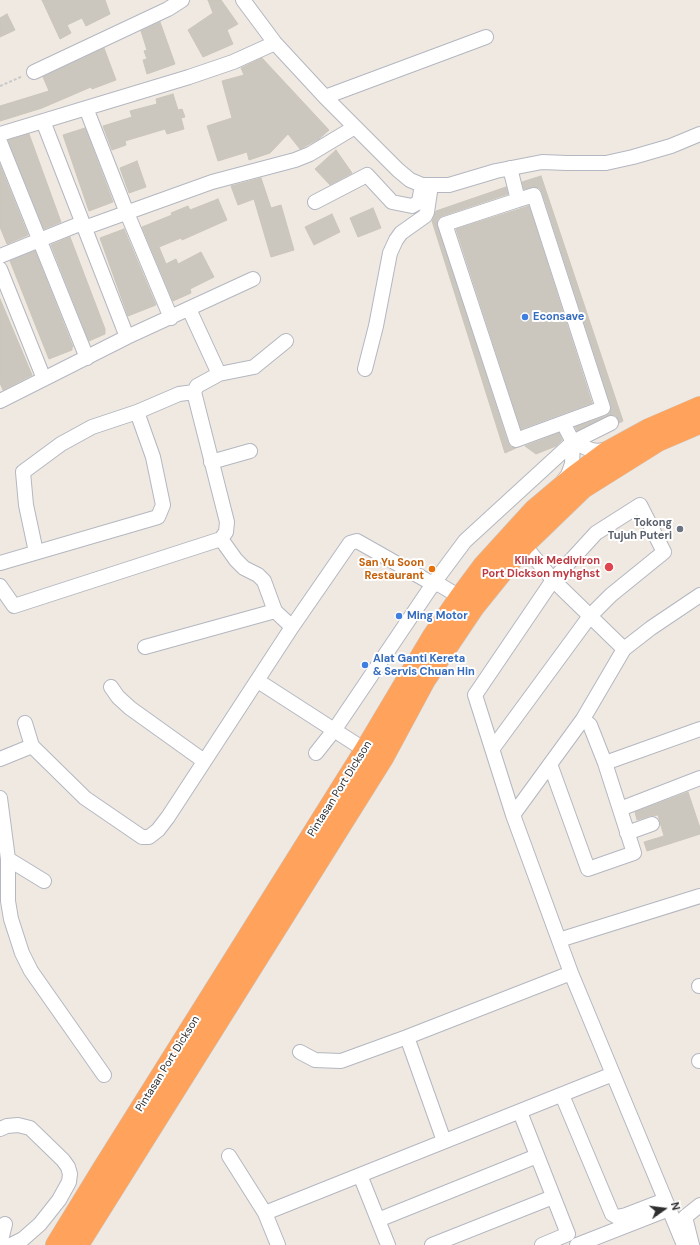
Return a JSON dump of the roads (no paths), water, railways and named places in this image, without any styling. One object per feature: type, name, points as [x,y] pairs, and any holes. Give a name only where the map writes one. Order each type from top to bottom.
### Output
[{"type":"highway","name":"Pintasan Port Dickson","points":[[78,1245],[347,813],[383,758],[425,680],[517,540],[534,510],[607,452],[650,429],[700,407]]},
{"type":"highway","name":"Pintasan Port Dickson","points":[[56,1245],[365,750],[433,636],[483,566],[583,488],[658,441],[700,424]]},
{"type":"highway","points":[[365,750],[374,749],[380,744],[406,702],[425,680]]},
{"type":"highway","points":[[347,813],[371,763],[371,755],[365,750]]},
{"type":"street","points":[[34,72],[168,9],[182,0]]},
{"type":"street","points":[[243,0],[276,43],[325,97],[398,170],[410,180],[426,185],[449,185],[510,168],[542,162],[606,163],[634,157],[671,146],[700,134]]},
{"type":"street","points":[[325,97],[486,37]]},
{"type":"street","points":[[0,134],[189,78],[233,62],[276,43]]},
{"type":"street","points":[[86,108],[127,213],[171,318]]},
{"type":"street","points":[[43,121],[127,337]]},
{"type":"street","points":[[0,256],[39,240],[83,225],[127,213],[212,182],[295,160],[310,154],[355,127]]},
{"type":"street","points":[[0,142],[87,358]]},
{"type":"street","points":[[510,168],[518,200]]},
{"type":"street","points":[[315,202],[366,175],[392,202],[412,206],[419,202],[426,185]]},
{"type":"street","points":[[365,369],[376,326],[390,253],[396,240],[401,234],[425,216],[427,212],[426,185]]},
{"type":"street","points":[[534,195],[603,408],[516,440],[445,224],[518,200],[534,195]]},
{"type":"street","points":[[0,269],[6,301],[44,379]]},
{"type":"street","points":[[0,400],[127,337],[253,279]]},
{"type":"street","points":[[189,309],[219,374]]},
{"type":"street","points":[[0,586],[14,606],[221,539],[226,532],[227,522],[194,392],[197,386],[219,374],[254,367],[286,341]]},
{"type":"street","points":[[36,552],[26,505],[23,472],[61,444],[92,427],[137,412],[179,394],[194,392]]},
{"type":"street","points":[[0,563],[158,517],[163,505],[153,457],[137,412]]},
{"type":"street","points":[[551,495],[568,475],[572,464],[573,442],[562,423]]},
{"type":"street","points":[[316,753],[335,729],[433,584],[465,541],[573,442],[611,423]]},
{"type":"street","points":[[573,442],[591,450],[598,451],[616,447]]},
{"type":"street","points":[[211,462],[250,451]]},
{"type":"street","points":[[493,748],[590,616],[610,595],[664,552],[640,505],[596,533],[553,580],[475,695],[513,815],[571,973],[684,1245]]},
{"type":"street","points":[[221,539],[236,560],[244,568],[258,575],[264,581],[275,611],[292,627]]},
{"type":"street","points":[[517,540],[553,580],[624,649]]},
{"type":"street","points":[[25,723],[32,746],[85,798],[142,837],[145,838],[152,836],[158,830],[292,627],[350,543],[357,541],[433,584],[440,585],[460,597]]},
{"type":"street","points":[[513,815],[583,719],[624,649],[651,628],[700,595]]},
{"type":"street","points":[[145,647],[275,611]]},
{"type":"street","points":[[258,680],[365,750]]},
{"type":"street","points":[[111,687],[118,698],[130,708],[204,761]]},
{"type":"street","points":[[550,764],[588,869],[634,853],[605,763],[590,725],[583,719]]},
{"type":"street","points":[[605,763],[700,729]]},
{"type":"street","points":[[0,759],[32,746]]},
{"type":"street","points":[[620,809],[700,778]]},
{"type":"street","points":[[0,798],[8,858],[8,901],[11,919],[22,953],[31,971],[104,1075]]},
{"type":"street","points":[[627,833],[652,824]]},
{"type":"street","points":[[8,858],[44,881]]},
{"type":"street","points":[[559,940],[700,896]]},
{"type":"street","points":[[300,1052],[315,1060],[341,1061],[571,973]]},
{"type":"street","points":[[407,1037],[444,1141]]},
{"type":"street","points":[[265,1213],[613,1074]]},
{"type":"street","points":[[562,1095],[612,1214],[616,1217],[667,1204]]},
{"type":"street","points":[[520,1112],[553,1197],[573,1240]]},
{"type":"street","points":[[0,1129],[7,1126],[18,1125],[30,1128],[63,1160],[68,1167],[70,1174],[69,1182],[59,1200],[40,1224],[23,1239],[11,1245]]},
{"type":"street","points":[[229,1156],[265,1213],[278,1245]]},
{"type":"street","points":[[378,1220],[537,1156]]},
{"type":"street","points":[[360,1175],[388,1245]]},
{"type":"street","points":[[432,1245],[553,1197]]},
{"type":"street","points":[[542,1245],[573,1240],[667,1204]]},
{"type":"street","points":[[692,1245],[685,1217],[700,1205]]},
{"type":"street","points":[[0,1244],[5,1224]]},
{"type":"place","name":"Econsave","points":[[525,317]]},
{"type":"place","name":"Tokong Tujuh Puteri","points":[[680,529]]},
{"type":"place","name":"Klinik Mediviron Port Dickson myhghst","points":[[609,567]]},
{"type":"place","name":"San Yu Soon Restaurant","points":[[432,569]]},
{"type":"place","name":"Ming Motor","points":[[399,616]]},
{"type":"place","name":"Alat Ganti Kereta & Servis Chuan Hin","points":[[365,665]]}]
